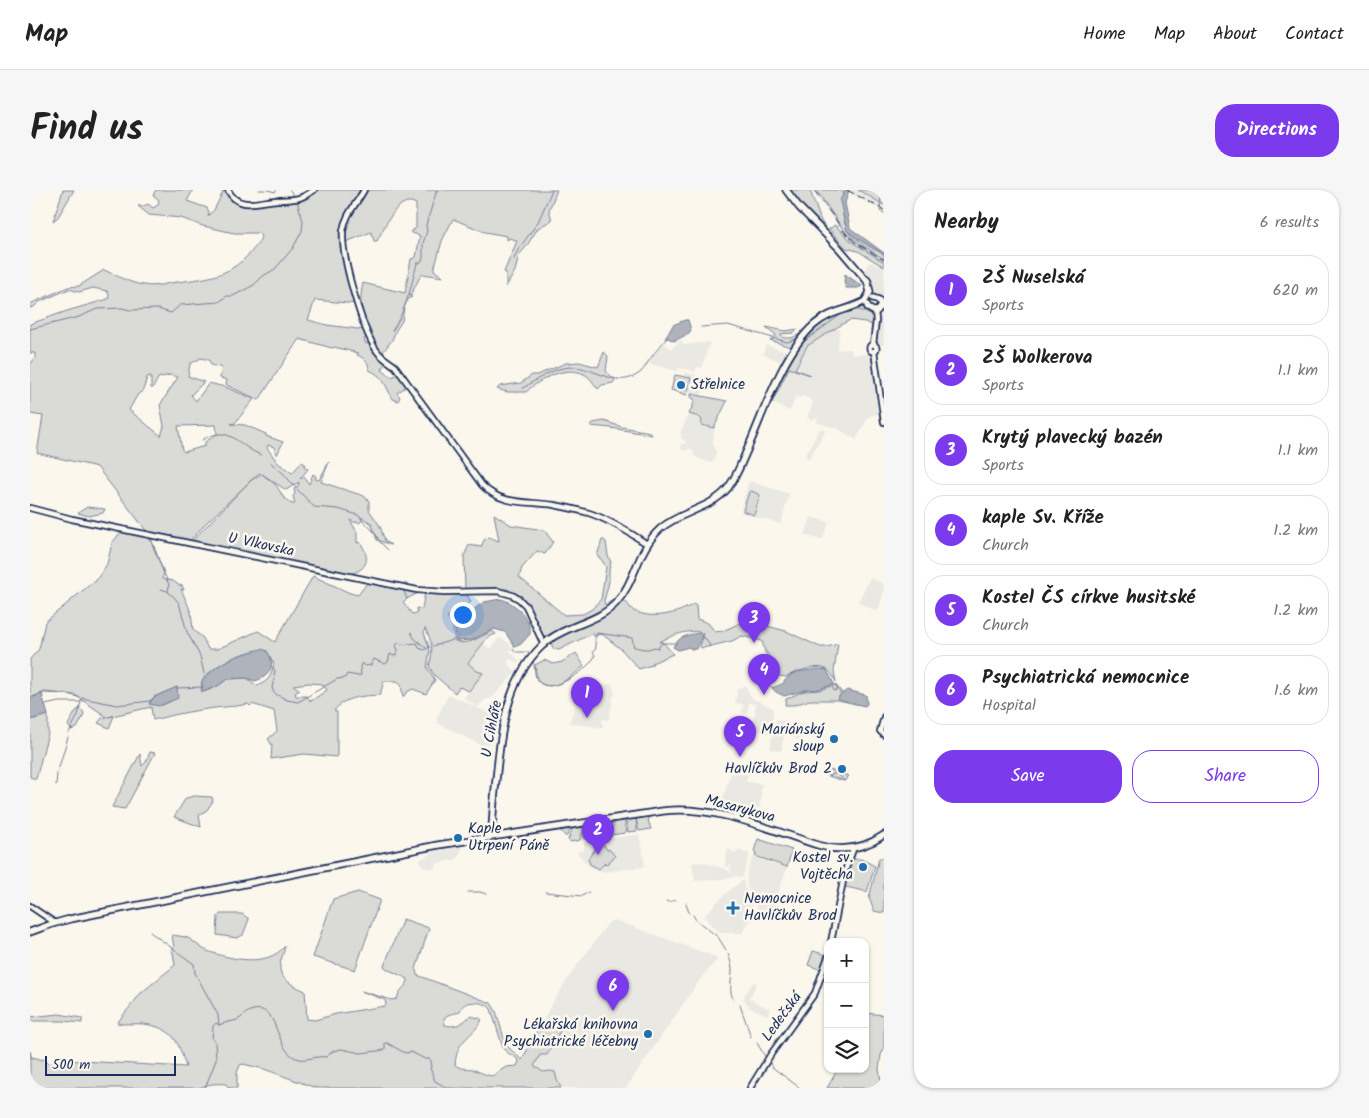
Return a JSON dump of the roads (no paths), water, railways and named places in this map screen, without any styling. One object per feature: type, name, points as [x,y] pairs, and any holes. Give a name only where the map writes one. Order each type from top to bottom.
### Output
[{"type":"main road","points":[[228,190],[235,199],[251,204],[296,199],[314,190]]},
{"type":"main road","points":[[364,190],[348,216],[343,231],[344,256],[364,326],[377,351],[394,366],[482,485],[497,497],[506,500],[554,505],[588,513],[624,530],[647,544],[667,524],[712,502],[728,487],[738,471],[776,384],[798,344],[810,329],[823,318],[838,310],[862,302],[868,297],[870,289],[867,280]]},
{"type":"main road","points":[[786,190],[799,207],[867,280],[873,298]]},
{"type":"main road","points":[[852,306],[867,304],[873,298]]},
{"type":"main road","points":[[873,298],[879,300],[882,306],[875,311]]},
{"type":"main road","points":[[867,304],[870,310],[875,311]]},
{"type":"main road","points":[[875,311],[873,344],[870,348],[874,352],[884,422]]},
{"type":"main road","name":"U Vlkovska","points":[[30,508],[79,521],[420,590],[508,593],[521,601],[531,615],[544,645]]},
{"type":"main road","name":"U Cihláře","points":[[492,836],[500,736],[506,708],[523,672],[544,645],[559,634],[604,613],[618,600],[628,585],[647,544]]},
{"type":"main road","points":[[883,735],[880,731],[884,717]]},
{"type":"main road","name":"Masarykova","points":[[30,932],[55,923],[438,845],[651,812],[687,810],[729,817],[826,847],[840,849],[868,844],[884,835]]},
{"type":"main road","points":[[493,817],[495,829],[504,834]]},
{"type":"main road","points":[[481,838],[489,833],[493,817]]},
{"type":"main road","points":[[832,938],[844,871],[854,848]]},
{"type":"main road","points":[[30,906],[55,923]]},
{"type":"main road","name":"Ledečská","points":[[750,1088],[771,1054],[815,993],[824,968]]},
{"type":"waterway","points":[[259,190],[265,190]]},
{"type":"waterway","points":[[268,190],[275,192],[277,190]]},
{"type":"waterway","points":[[290,190],[295,198]]},
{"type":"waterway","points":[[392,331],[404,307],[417,263],[420,263],[423,259],[423,243],[427,231],[426,225],[437,190]]},
{"type":"waterway","points":[[514,259],[518,250],[538,222],[552,190]]},
{"type":"waterway","points":[[881,195],[880,211],[884,213]]},
{"type":"waterway","points":[[131,310],[158,309],[171,313],[180,305],[219,302],[227,296],[233,296],[254,285],[263,276],[275,269],[293,248],[302,231],[303,221],[297,201]]},
{"type":"waterway","points":[[30,329],[79,317],[97,309],[122,308],[130,310]]},
{"type":"waterway","points":[[806,340],[843,313],[859,310],[873,316]]},
{"type":"waterway","points":[[701,327],[728,325],[787,342],[798,339]]},
{"type":"waterway","points":[[523,388],[546,374],[572,367],[590,370],[615,379],[632,377],[641,372],[667,338]]},
{"type":"waterway","points":[[202,440],[212,435],[227,435],[261,455]]},
{"type":"waterway","points":[[271,463],[294,486]]},
{"type":"waterway","points":[[295,487],[314,507],[338,509],[358,515],[388,550]]},
{"type":"waterway","points":[[150,539],[169,585],[168,592],[179,603],[187,632],[200,656],[205,678]]},
{"type":"waterway","points":[[161,589],[167,591]]},
{"type":"waterway","points":[[403,589],[407,599]]},
{"type":"waterway","points":[[411,632],[414,638],[426,648]]},
{"type":"waterway","points":[[595,639],[597,633],[632,638],[634,647],[646,649],[658,648],[662,643],[676,643]]},
{"type":"waterway","points":[[702,637],[706,639],[710,646]]},
{"type":"waterway","points":[[433,646],[456,639]]},
{"type":"waterway","points":[[533,661],[538,681],[546,685],[554,685],[571,678],[587,666],[595,655],[593,652],[596,648],[595,641]]},
{"type":"waterway","points":[[274,679],[272,688],[274,693],[287,700],[298,702],[337,679],[345,678],[347,674],[361,675],[360,666],[362,663],[366,666],[371,665],[374,659],[385,664],[388,662],[390,654],[394,656],[397,654],[396,646],[398,643],[406,644]]},
{"type":"waterway","points":[[408,644],[417,643],[419,648],[424,650],[430,647]]},
{"type":"waterway","points":[[764,651],[768,657],[767,684],[773,688]]},
{"type":"waterway","points":[[517,652],[528,652],[531,657]]},
{"type":"waterway","points":[[271,666],[275,670],[274,676]]},
{"type":"waterway","points":[[835,684],[843,694]]},
{"type":"waterway","points":[[832,686],[834,691],[838,689]]},
{"type":"waterway","points":[[177,688],[203,687]]},
{"type":"waterway","points":[[41,695],[44,693],[68,694],[81,698]]},
{"type":"waterway","points":[[45,705],[59,702],[81,702],[82,698],[117,705],[150,701]]},
{"type":"waterway","points":[[69,733],[78,715],[81,702]]},
{"type":"waterway","points":[[56,785],[57,774],[68,737]]},
{"type":"waterway","points":[[825,772],[828,776],[837,773],[844,781],[847,779]]},
{"type":"waterway","points":[[468,892],[486,894]]},
{"type":"waterway","points":[[545,892],[582,896],[589,892]]},
{"type":"waterway","points":[[666,901],[676,900]]},
{"type":"waterway","points":[[686,903],[689,913]]},
{"type":"waterway","points":[[693,915],[696,920],[718,937],[726,950]]},
{"type":"waterway","points":[[150,932],[194,964],[195,973],[218,1015],[219,1025]]},
{"type":"waterway","points":[[728,954],[732,968],[731,989],[734,1001]]},
{"type":"waterway","points":[[740,1005],[751,1037]]},
{"type":"waterway","points":[[205,1088],[216,1060],[215,1041],[212,1039],[213,1026],[216,1023],[219,1025],[237,1020],[250,1011],[260,1009],[267,1012],[283,1045],[296,1058],[326,1057],[333,1051],[341,1049],[361,1053],[385,1050],[385,1043],[387,1043],[405,1053],[411,1052],[425,1059],[430,1059],[432,1065],[430,1068],[435,1081],[447,1088]]},
{"type":"waterway","points":[[757,1043],[766,1058]]},
{"type":"waterway","points":[[769,1062],[772,1067],[800,1088]]},
{"type":"railway","points":[[814,190],[845,233],[856,243],[884,260]]},
{"type":"railway","points":[[847,190],[884,210]]},
{"type":"place","name":"Střelnice","points":[[681,385]]},
{"type":"place","name":"Krytý plavecký bazén","points":[[754,643]]},
{"type":"place","name":"kaple Sv. Kříže","points":[[764,695]]},
{"type":"place","name":"ZŠ Nuselská","points":[[587,718]]},
{"type":"place","name":"Mariánský sloup","points":[[834,739]]},
{"type":"place","name":"Kostel ČS církve husitské","points":[[740,757]]},
{"type":"place","name":"Havlíčkův Brod 2","points":[[842,769]]},
{"type":"place","name":"Kaple Utrpení Páně","points":[[458,838]]},
{"type":"place","name":"ZŠ Wolkerova","points":[[598,855]]},
{"type":"place","name":"Kostel sv. Vojtěcha","points":[[863,867]]},
{"type":"place","name":"Nemocnice Havlíčkův Brod","points":[[733,908]]},
{"type":"place","name":"Psychiatrická nemocnice","points":[[613,1011]]},
{"type":"place","name":"Lékařská knihovna Psychiatrické léčebny","points":[[648,1034]]}]
